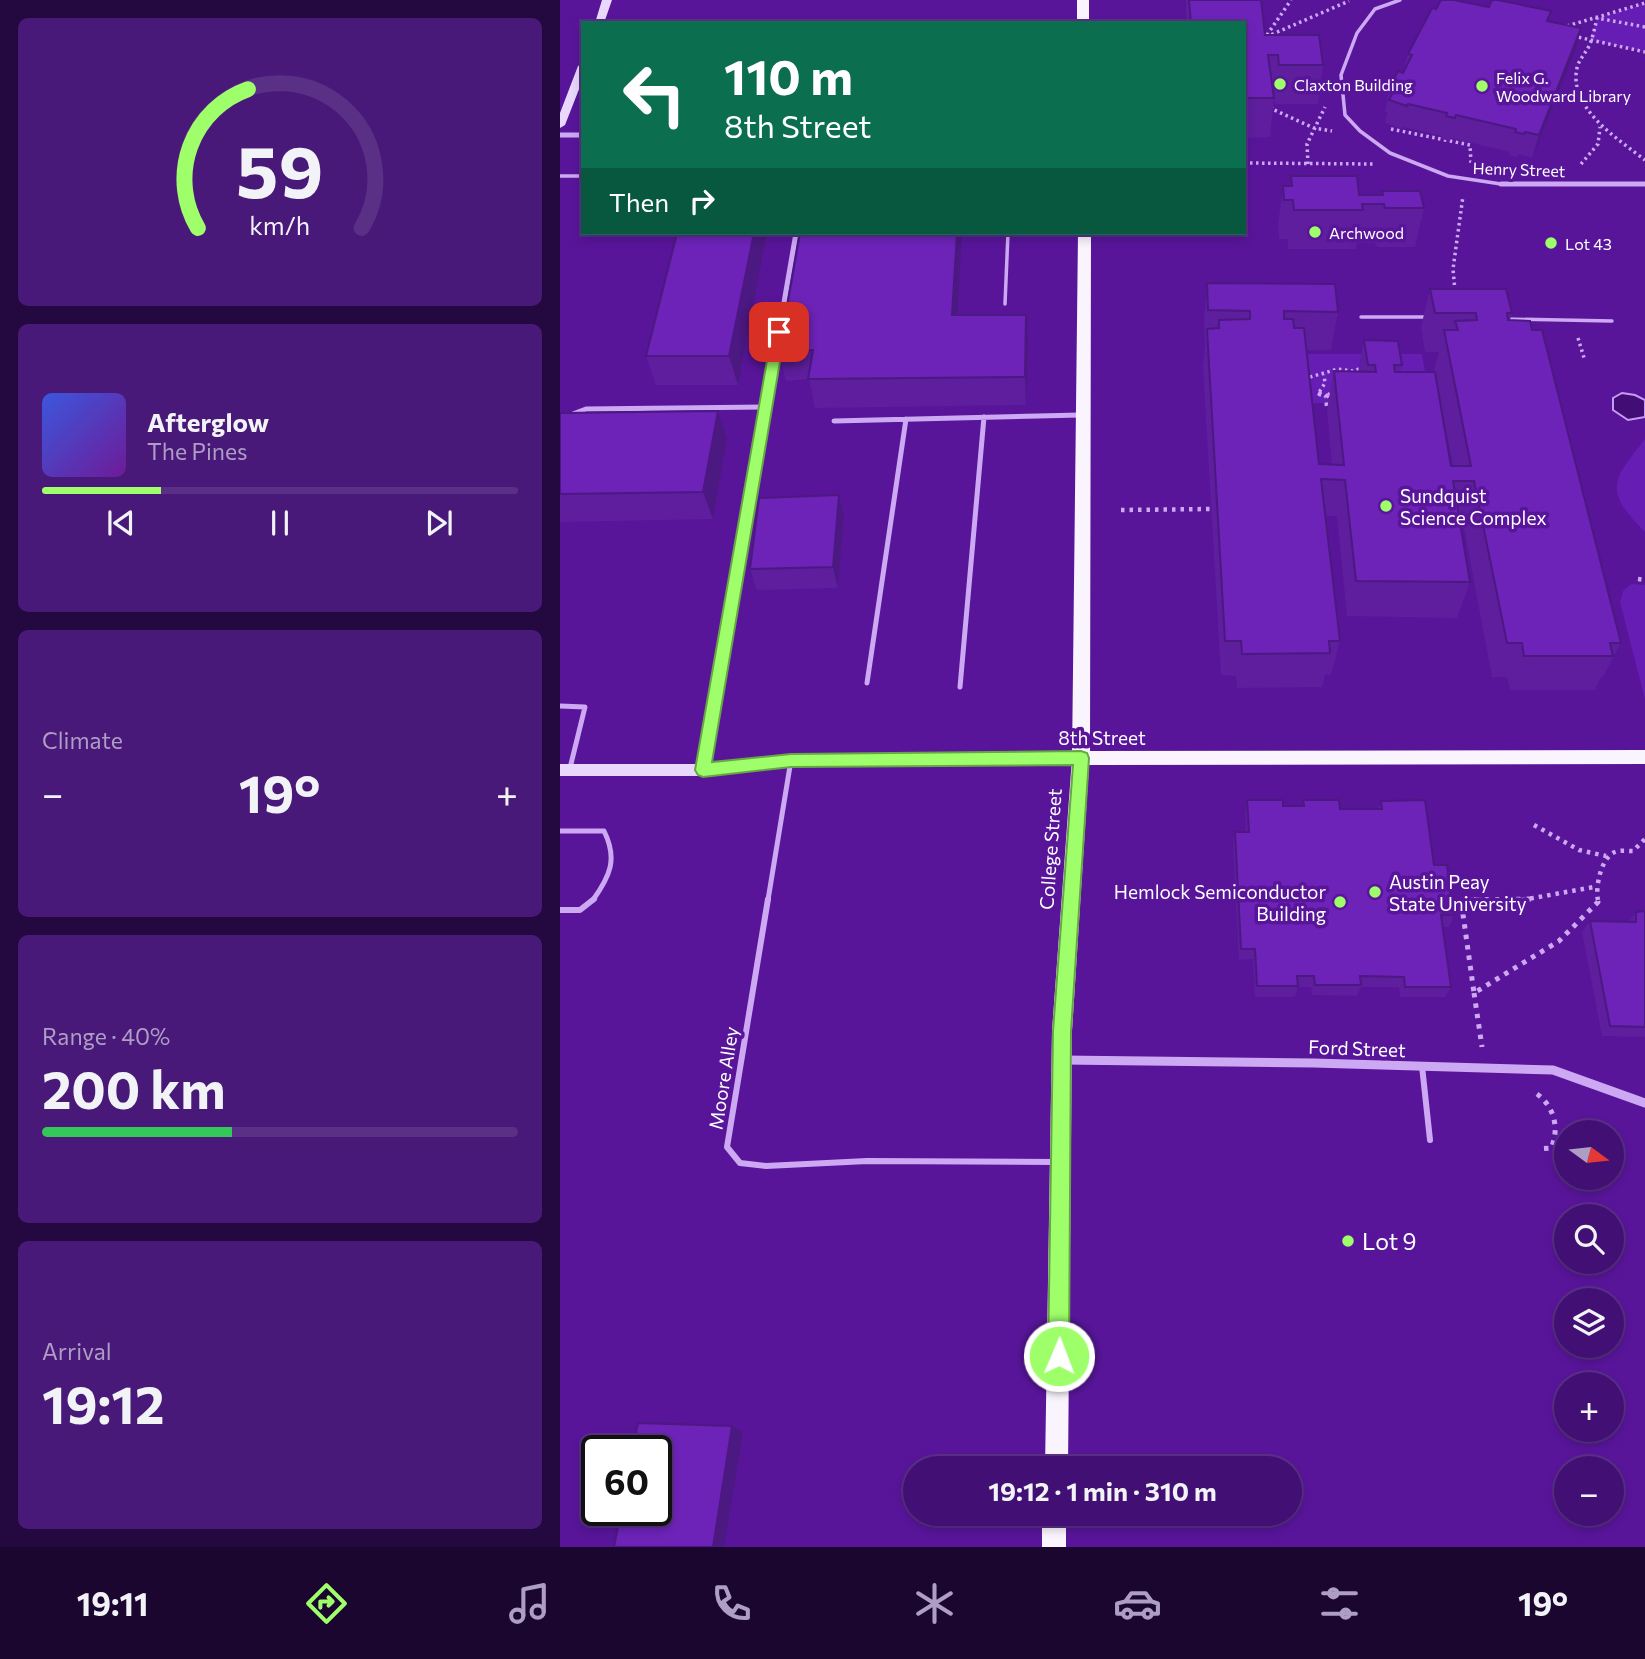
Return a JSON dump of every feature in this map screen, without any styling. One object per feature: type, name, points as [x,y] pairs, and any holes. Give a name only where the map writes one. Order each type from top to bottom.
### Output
[{"type":"main road","points":[[1083,0],[1083,21]]},
{"type":"main road","name":"College Street","points":[[1056,1456],[1061,1060],[1081,758],[1084,235]]},
{"type":"main road","name":"8th Street","points":[[1081,758],[1645,757]]},
{"type":"main road","points":[[1054,1526],[1054,1547]]},
{"type":"street","points":[[600,21],[607,0]]},
{"type":"street","points":[[560,125],[581,71]]},
{"type":"street","points":[[560,135],[581,135]]},
{"type":"street","name":"Henry Street","points":[[1501,184],[1645,184]]},
{"type":"street","points":[[703,770],[796,235]]},
{"type":"street","name":"8th Street","points":[[565,770],[703,770],[791,760],[1081,758]]},
{"type":"street","name":"Ford Street","points":[[1061,1060],[1553,1070],[1645,1104]]},
{"type":"lane","name":"Henry Street","points":[[1400,0],[1374,9],[1357,33],[1341,75],[1345,115],[1360,131],[1390,153],[1448,176],[1501,184]]},
{"type":"lane","points":[[560,176],[581,176]]},
{"type":"lane","points":[[1005,304],[1008,235]]},
{"type":"lane","points":[[1361,317],[1441,318]]},
{"type":"lane","points":[[1494,318],[1612,321]]},
{"type":"lane","points":[[560,419],[586,409],[766,407]]},
{"type":"lane","points":[[834,421],[1083,415]]},
{"type":"lane","points":[[960,687],[984,417]]},
{"type":"lane","points":[[867,683],[906,419]]},
{"type":"lane","points":[[560,706],[584,707],[565,770]]},
{"type":"lane","name":"Moore Alley","points":[[791,760],[727,1147],[740,1163],[766,1166],[867,1161],[1061,1162]]},
{"type":"lane","points":[[560,831],[604,831],[613,849],[607,881],[591,904],[580,910],[560,910]]},
{"type":"lane","points":[[1422,1066],[1430,1140]]},
{"type":"path","points":[[1266,49],[1266,37],[1291,0]]},
{"type":"path","points":[[1266,37],[1349,1]]},
{"type":"path","points":[[1561,28],[1645,3]]},
{"type":"path","points":[[1597,18],[1645,27]]},
{"type":"path","points":[[1597,18],[1588,48],[1581,54],[1575,76],[1581,97],[1600,125],[1645,160]]},
{"type":"path","points":[[1563,34],[1645,52]]},
{"type":"path","points":[[1266,37],[1275,44]]},
{"type":"path","points":[[1257,38],[1278,38]]},
{"type":"path","points":[[1633,50],[1645,58]]},
{"type":"path","points":[[1270,102],[1272,109],[1314,128],[1337,132]]},
{"type":"path","points":[[1308,164],[1307,144],[1325,106]]},
{"type":"path","points":[[1581,164],[1598,144],[1600,125]]},
{"type":"path","points":[[1390,129],[1472,146],[1471,171]]},
{"type":"path","points":[[1246,163],[1383,164]]},
{"type":"path","points":[[1455,295],[1453,269],[1464,188]]},
{"type":"path","points":[[1310,377],[1338,369],[1353,371],[1367,366]]},
{"type":"path","points":[[1338,369],[1340,375],[1356,376]]},
{"type":"path","points":[[1324,375],[1325,383],[1318,389],[1318,394],[1326,397]]},
{"type":"path","points":[[1326,397],[1338,385]]},
{"type":"path","points":[[1326,397],[1327,406]]},
{"type":"path","points":[[1121,510],[1212,509]]},
{"type":"path","points":[[1638,579],[1645,580]]},
{"type":"path","points":[[1534,825],[1579,850],[1606,856]]},
{"type":"path","points":[[1594,887],[1519,901],[1461,901],[1474,993],[1559,941],[1598,902],[1594,887],[1606,856],[1617,850],[1633,851],[1645,839]]},
{"type":"shaded area","points":[[1645,3],[1645,52],[1590,40],[1597,18]]},
{"type":"shaded area","points":[[1307,354],[1422,354],[1430,403],[1313,403]]},
{"type":"shaded area","points":[[1622,393],[1645,400],[1645,417],[1628,420],[1613,410],[1613,398]]},
{"type":"shaded area","points":[[1645,439],[1645,532],[1623,506],[1617,485],[1625,465]]},
{"type":"shaded area","points":[[1631,584],[1645,585],[1645,699],[1620,602],[1623,591]]},
{"type":"building","points":[[1189,0],[1261,0],[1265,35],[1319,35],[1323,65],[1279,65],[1278,55],[1268,55],[1274,98],[1246,98],[1246,21],[1191,21]]},
{"type":"building","name":"Felix G. Woodward Library","points":[[1441,0],[1489,7],[1492,0],[1498,0],[1551,11],[1547,21],[1581,28],[1539,135],[1515,132],[1516,129],[1456,115],[1455,118],[1446,116],[1447,113],[1389,100],[1394,90],[1389,89],[1398,71],[1403,73],[1412,55],[1408,54],[1432,8],[1436,9]]},
{"type":"building","points":[[1291,176],[1357,176],[1359,195],[1383,195],[1382,191],[1420,191],[1424,208],[1385,208],[1384,204],[1362,204],[1363,210],[1294,210],[1293,200],[1284,200],[1283,186],[1292,186]]},
{"type":"building","points":[[676,235],[754,235],[729,356],[646,356]]},
{"type":"building","points":[[800,235],[957,235],[952,315],[1026,315],[1025,377],[808,379],[813,350],[779,353]]},
{"type":"building","name":"Sundquist Science Complex","points":[[1207,283],[1335,284],[1338,312],[1284,311],[1284,319],[1293,319],[1294,328],[1304,328],[1319,464],[1344,465],[1334,371],[1376,372],[1375,365],[1368,365],[1364,340],[1398,341],[1402,365],[1394,365],[1395,372],[1435,372],[1451,466],[1471,466],[1444,330],[1458,330],[1455,321],[1477,320],[1476,313],[1435,313],[1430,289],[1506,289],[1512,313],[1507,313],[1508,320],[1530,321],[1532,330],[1542,330],[1621,643],[1610,643],[1613,656],[1524,656],[1522,643],[1507,643],[1474,481],[1453,481],[1470,582],[1356,581],[1345,480],[1321,479],[1340,641],[1329,641],[1330,653],[1242,654],[1241,641],[1225,641],[1207,329],[1219,328],[1219,320],[1250,319],[1250,311],[1208,310]]},
{"type":"building","points":[[718,411],[703,492],[560,494],[560,413]]},
{"type":"building","points":[[839,495],[833,567],[750,569],[759,498]]},
{"type":"building","name":"Hemlock Semiconductor Building","points":[[1247,800],[1283,800],[1283,806],[1304,806],[1303,800],[1339,800],[1340,809],[1382,809],[1381,801],[1425,800],[1434,865],[1447,865],[1454,915],[1441,915],[1451,987],[1405,987],[1404,977],[1360,976],[1361,985],[1315,985],[1314,976],[1297,976],[1298,986],[1257,986],[1255,949],[1241,949],[1235,832],[1249,832]]},
{"type":"building","points":[[1645,911],[1645,1027],[1610,1026],[1590,921],[1636,922],[1636,912]]},
{"type":"building","points":[[638,1423],[732,1426],[713,1547],[614,1547],[618,1526],[672,1526],[672,1435],[635,1435]]},
{"type":"place","name":"Claxton Building","points":[[1280,84]]},
{"type":"place","name":"Felix G. Woodward Library","points":[[1482,86]]},
{"type":"place","name":"Archwood","points":[[1315,232]]},
{"type":"place","name":"Lot 43","points":[[1551,243]]},
{"type":"place","name":"Sundquist Science Complex","points":[[1386,506]]},
{"type":"place","name":"Austin Peay State University","points":[[1375,892]]},
{"type":"place","name":"Hemlock Semiconductor Building","points":[[1340,902]]},
{"type":"place","name":"Lot 9","points":[[1348,1241]]},
{"type":"route","points":[[779,332],[703,770],[791,760],[1081,758],[1062,1031],[1059,1356]]}]
